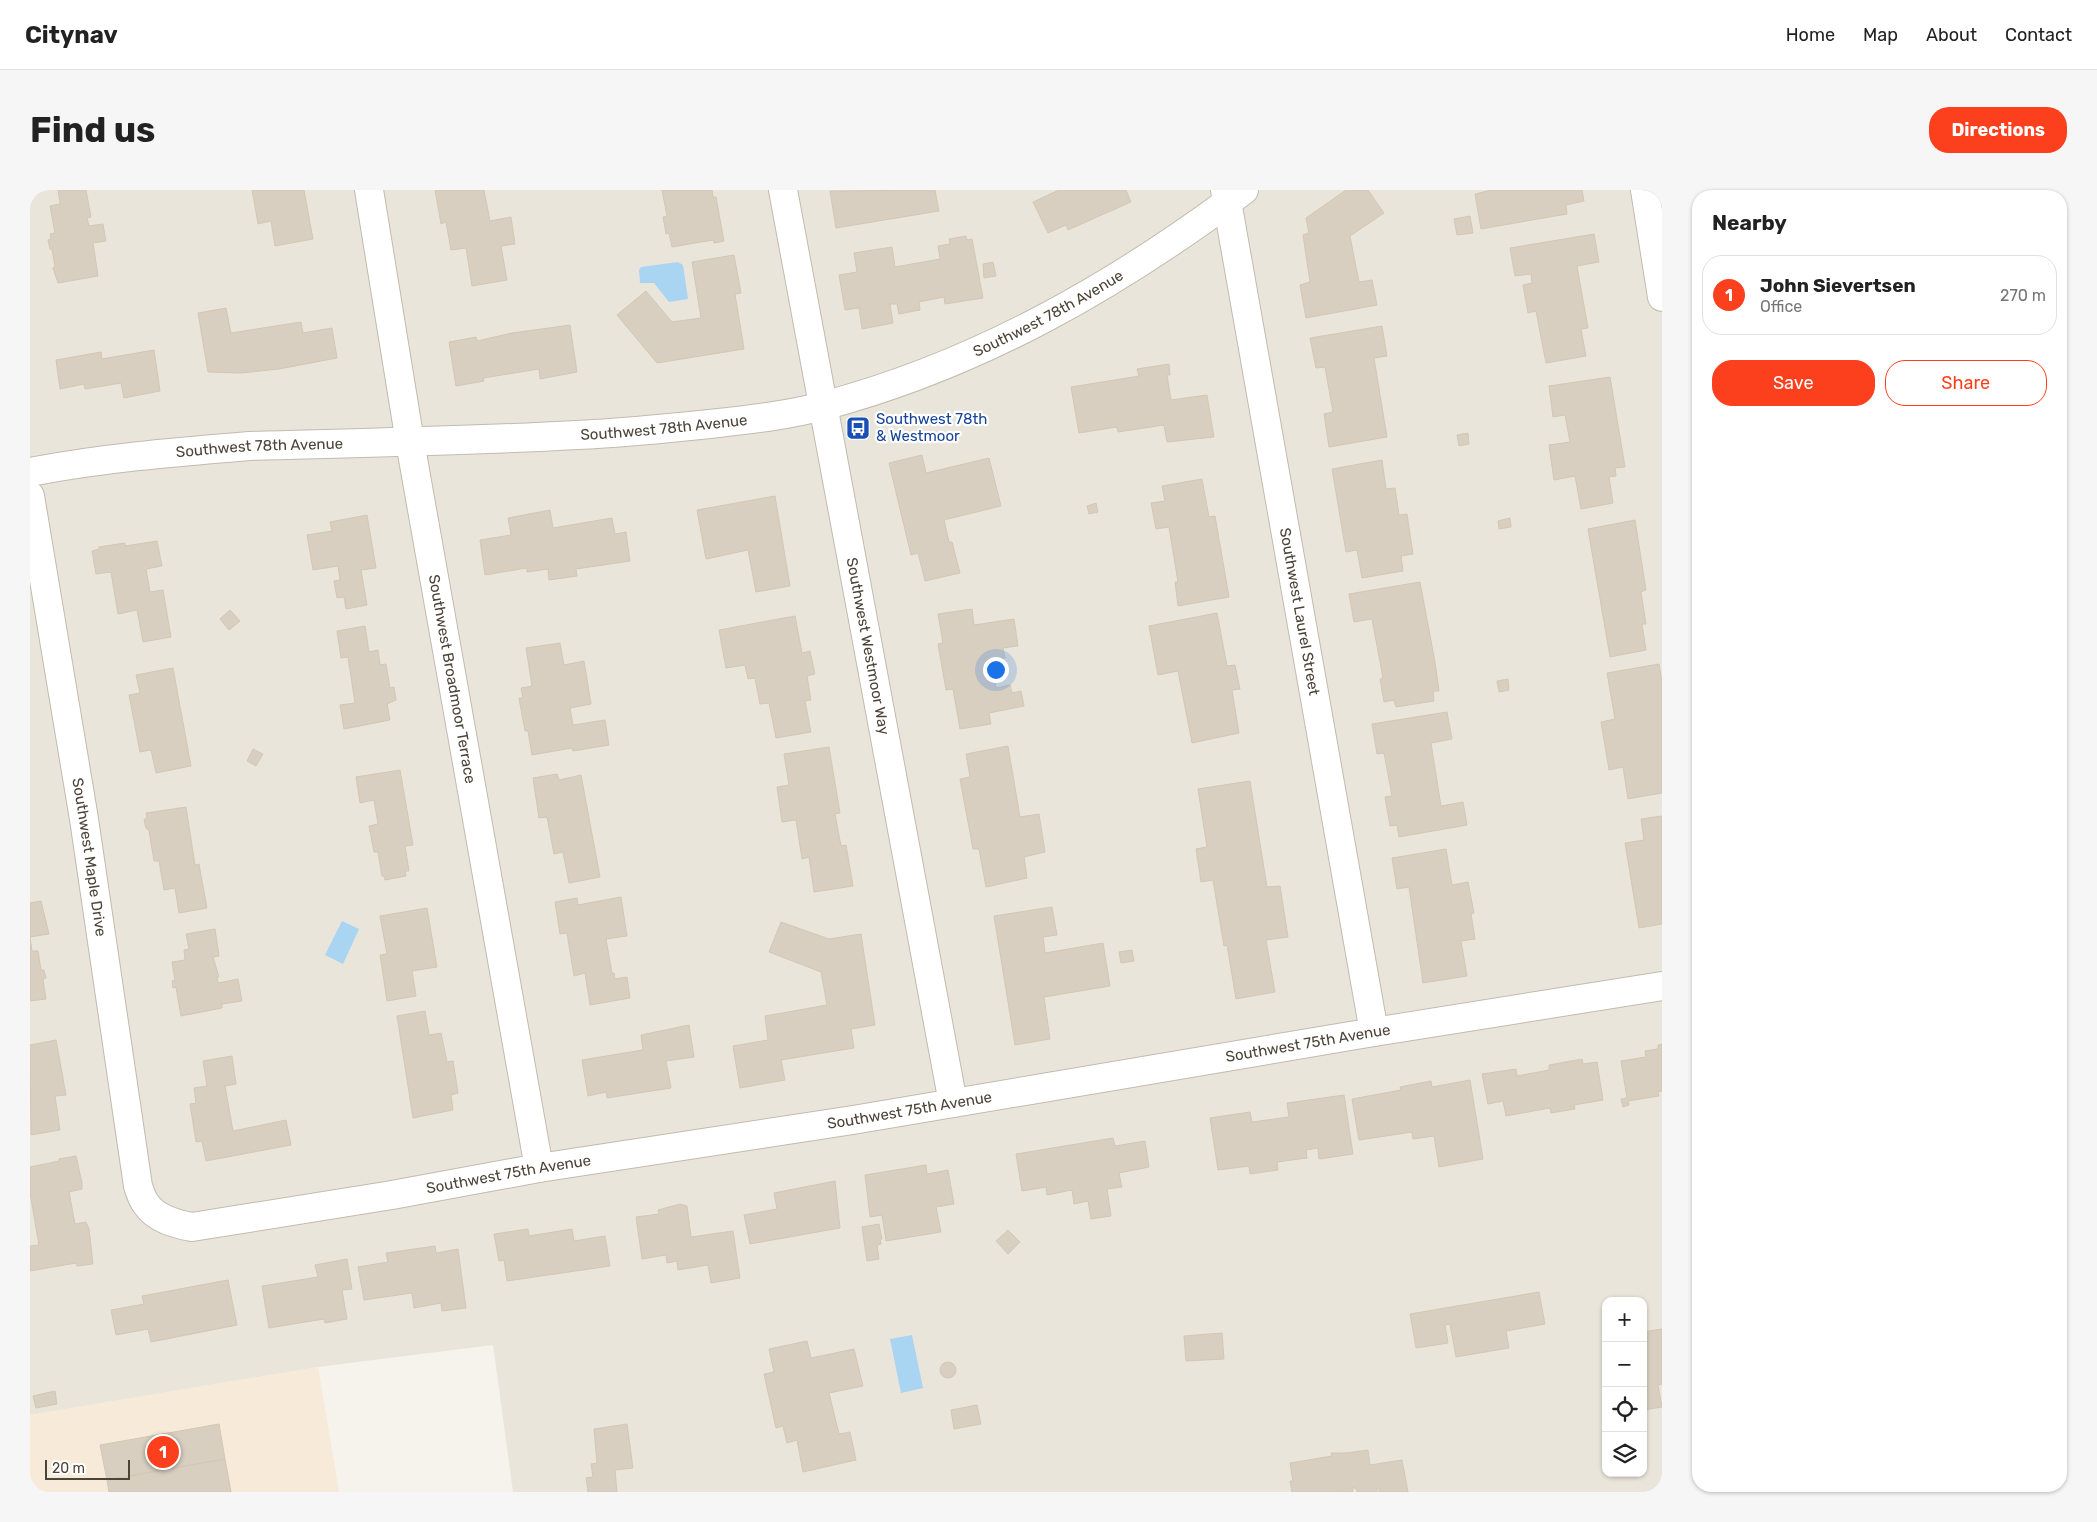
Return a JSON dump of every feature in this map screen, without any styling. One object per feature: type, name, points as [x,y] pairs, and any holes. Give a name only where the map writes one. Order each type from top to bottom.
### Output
[{"type":"street","name":"Southwest Broadmoor Terrace","points":[[369,190],[410,442],[540,1168]]},
{"type":"street","name":"Southwest Westmoor Way","points":[[784,190],[953,1103]]},
{"type":"street","points":[[1645,190],[1662,297]]},
{"type":"street","name":"Southwest 78th Avenue","points":[[30,472],[70,464],[249,446],[410,442],[640,432],[778,416],[823,406],[895,384],[964,358],[1032,326],[1093,292],[1232,194]]},
{"type":"street","name":"Southwest Laurel Street","points":[[1232,194],[1374,1032]]},
{"type":"street","name":"Southwest Maple Drive","points":[[30,496],[84,819],[138,1186],[146,1205],[157,1214]]},
{"type":"street","name":"Southwest 75th Avenue","points":[[157,1214],[174,1223],[192,1227],[392,1195],[540,1168],[953,1103],[1374,1032],[1662,986]]},
{"type":"shaded area","points":[[30,190],[1662,190],[1662,1492],[513,1492],[493,1345],[318,1367],[30,1415]]},
{"type":"shaded area","points":[[318,1367],[339,1492],[30,1492],[30,1415]]},
{"type":"water","points":[[678,262],[683,265],[688,299],[669,302],[654,283],[640,283],[639,270],[641,267]]},
{"type":"water","points":[[342,921],[359,929],[343,964],[325,955]]},
{"type":"water","points":[[912,1335],[923,1388],[901,1393],[890,1339]]},
{"type":"building","points":[[58,190],[86,190],[91,217],[87,218],[89,226],[103,224],[106,241],[93,243],[98,276],[58,283],[53,268],[55,266],[52,250],[48,240],[51,239],[50,234],[55,233],[50,206],[60,204]]},
{"type":"building","points":[[252,190],[304,190],[313,239],[275,246],[271,221],[258,224]]},
{"type":"building","points":[[435,190],[484,190],[490,221],[511,217],[515,244],[501,246],[507,280],[472,286],[466,248],[451,250],[446,222],[441,224]]},
{"type":"building","points":[[662,190],[712,190],[713,197],[716,197],[724,241],[714,243],[713,240],[672,247],[669,233],[666,234],[663,217],[667,216]]},
{"type":"building","points":[[935,190],[939,211],[836,228],[830,191]]},
{"type":"building","points":[[1059,190],[1126,190],[1131,202],[1068,230],[1066,225],[1048,233],[1033,202]]},
{"type":"building","points":[[1346,190],[1368,190],[1384,213],[1350,236],[1359,282],[1372,280],[1377,305],[1306,318],[1300,285],[1310,282],[1303,235],[1309,233],[1306,218]]},
{"type":"building","points":[[1491,190],[1582,190],[1584,201],[1566,205],[1567,214],[1481,229],[1475,194]]},
{"type":"building","points":[[1470,216],[1473,233],[1457,235],[1454,219]]},
{"type":"building","points":[[1594,234],[1599,262],[1577,266],[1588,328],[1581,329],[1586,356],[1546,363],[1536,311],[1528,313],[1523,285],[1532,283],[1531,274],[1515,276],[1510,248]]},
{"type":"building","points":[[966,236],[967,240],[972,239],[983,298],[945,304],[944,297],[919,302],[920,310],[899,314],[897,304],[890,304],[893,323],[862,329],[859,308],[845,310],[839,275],[857,272],[854,253],[892,247],[895,267],[940,259],[938,246],[950,244],[949,239]]},
{"type":"building","points":[[734,255],[741,293],[735,294],[744,349],[657,363],[617,315],[646,291],[672,322],[701,318],[692,262]]},
{"type":"building","points":[[993,262],[996,276],[984,278],[983,264]]},
{"type":"building","points":[[226,308],[231,333],[301,322],[303,333],[332,328],[337,358],[279,369],[241,373],[208,372],[198,313]]},
{"type":"building","points":[[570,325],[577,372],[540,379],[539,369],[483,378],[484,381],[456,386],[449,342],[476,337],[477,341],[512,333]]},
{"type":"building","points":[[1382,326],[1387,356],[1374,358],[1387,437],[1329,447],[1324,414],[1333,412],[1325,367],[1316,368],[1310,338]]},
{"type":"building","points":[[154,350],[160,391],[124,398],[121,383],[85,389],[84,384],[60,389],[56,360],[101,352],[102,359]]},
{"type":"building","points":[[1169,364],[1170,375],[1167,375],[1171,400],[1207,395],[1214,437],[1167,442],[1164,425],[1118,432],[1117,427],[1079,433],[1071,387],[1139,376],[1137,369]]},
{"type":"building","points":[[1610,377],[1625,467],[1615,468],[1616,476],[1609,477],[1613,503],[1581,509],[1575,476],[1554,480],[1549,445],[1570,442],[1565,415],[1553,417],[1549,386]]},
{"type":"building","points":[[1468,433],[1469,444],[1459,446],[1457,435]]},
{"type":"building","points":[[922,455],[926,473],[989,458],[1001,506],[944,520],[949,542],[952,542],[960,573],[925,581],[918,553],[911,555],[889,463]]},
{"type":"building","points":[[1382,460],[1386,489],[1395,488],[1399,515],[1407,514],[1413,554],[1401,556],[1403,571],[1362,578],[1357,550],[1346,552],[1332,469]]},
{"type":"building","points":[[1202,479],[1209,517],[1215,516],[1229,597],[1178,606],[1175,582],[1178,582],[1169,527],[1156,529],[1151,503],[1165,501],[1162,486]]},
{"type":"building","points":[[775,496],[790,586],[756,592],[748,550],[706,559],[697,510]]},
{"type":"building","points":[[1096,503],[1098,512],[1089,514],[1087,506]]},
{"type":"building","points":[[550,510],[553,528],[612,518],[615,534],[626,532],[630,561],[576,569],[577,576],[549,580],[548,569],[527,572],[527,568],[485,575],[480,540],[511,535],[508,518]]},
{"type":"building","points":[[367,515],[376,568],[361,570],[367,605],[346,609],[344,597],[337,598],[334,581],[340,580],[338,566],[313,570],[307,535],[332,531],[330,522]]},
{"type":"building","points":[[1510,518],[1511,527],[1499,529],[1498,521]]},
{"type":"building","points":[[1635,520],[1646,590],[1641,592],[1646,624],[1642,624],[1646,650],[1610,657],[1588,529]]},
{"type":"building","points":[[157,541],[162,566],[146,569],[150,592],[163,590],[171,637],[143,642],[137,610],[118,614],[111,572],[96,574],[92,551],[99,549],[99,547],[125,543],[125,546]]},
{"type":"building","points":[[1420,582],[1439,691],[1433,691],[1434,701],[1396,707],[1394,700],[1384,702],[1380,679],[1383,678],[1372,619],[1354,622],[1349,594]]},
{"type":"building","points":[[972,609],[974,625],[1014,619],[1018,646],[1003,648],[1005,658],[991,660],[996,688],[1010,685],[1012,693],[1021,691],[1024,706],[989,713],[991,724],[960,729],[953,689],[946,690],[938,644],[943,643],[938,614]]},
{"type":"building","points":[[230,610],[240,621],[229,630],[220,619]]},
{"type":"building","points":[[1217,613],[1227,666],[1235,665],[1240,689],[1232,690],[1239,733],[1192,743],[1178,671],[1158,675],[1149,626]]},
{"type":"building","points":[[795,616],[802,653],[810,651],[815,674],[807,676],[811,700],[805,701],[811,732],[776,738],[769,703],[760,704],[755,678],[748,679],[745,665],[726,668],[719,630]]},
{"type":"building","points":[[365,626],[369,652],[378,650],[380,665],[386,664],[390,688],[394,687],[396,700],[387,704],[390,720],[344,729],[340,705],[355,703],[348,657],[341,658],[337,631]]},
{"type":"building","points":[[560,643],[564,665],[584,661],[591,704],[570,708],[573,725],[605,720],[609,745],[573,751],[572,748],[532,755],[519,698],[523,698],[521,688],[532,686],[526,648]]},
{"type":"building","points":[[1659,664],[1662,681],[1662,793],[1628,799],[1623,767],[1609,770],[1601,722],[1615,719],[1607,673]]},
{"type":"building","points":[[173,668],[191,766],[156,773],[151,750],[140,752],[129,695],[140,693],[136,675]]},
{"type":"building","points":[[1508,679],[1509,690],[1499,692],[1497,681]]},
{"type":"building","points":[[1447,712],[1452,739],[1431,743],[1441,806],[1463,802],[1467,825],[1399,837],[1397,825],[1390,826],[1385,797],[1392,796],[1384,753],[1377,754],[1372,724]]},
{"type":"building","points":[[1008,746],[1020,817],[1039,814],[1045,852],[1024,857],[1027,878],[986,887],[979,849],[973,849],[960,779],[970,777],[966,754]]},
{"type":"building","points":[[829,747],[840,813],[835,814],[841,846],[846,845],[853,886],[814,892],[809,857],[802,859],[796,820],[782,822],[777,787],[789,785],[784,754]]},
{"type":"building","points":[[253,749],[263,754],[256,766],[247,761]]},
{"type":"building","points":[[400,770],[413,845],[405,846],[409,871],[405,871],[406,876],[385,880],[384,876],[382,876],[378,852],[374,852],[369,826],[378,824],[374,800],[360,803],[356,777]]},
{"type":"building","points":[[557,774],[559,780],[581,775],[600,877],[569,883],[563,852],[554,854],[547,817],[539,818],[533,778]]},
{"type":"building","points":[[1250,781],[1267,887],[1280,886],[1288,937],[1266,940],[1275,992],[1236,999],[1227,945],[1224,946],[1213,880],[1201,882],[1196,849],[1207,847],[1198,789]]},
{"type":"building","points":[[186,807],[195,865],[199,864],[207,908],[179,913],[175,888],[164,890],[159,861],[154,861],[149,831],[144,820],[147,817],[146,813]]},
{"type":"building","points":[[1662,816],[1662,924],[1639,928],[1625,843],[1644,840],[1641,819]]},
{"type":"building","points":[[1446,849],[1452,885],[1468,882],[1474,913],[1471,914],[1475,939],[1461,941],[1467,976],[1423,983],[1409,887],[1397,889],[1392,858]]},
{"type":"building","points":[[621,897],[627,936],[606,939],[612,973],[614,973],[615,979],[627,977],[630,998],[590,1005],[585,973],[574,976],[567,933],[560,934],[555,902],[577,898],[578,905]]},
{"type":"building","points":[[41,901],[49,934],[30,937],[30,903]]},
{"type":"building","points":[[1052,907],[1057,935],[1043,937],[1045,953],[1103,943],[1110,986],[1044,997],[1050,1039],[1015,1045],[994,916]]},
{"type":"building","points":[[427,908],[437,967],[412,971],[416,996],[387,1001],[380,955],[387,954],[380,916]]},
{"type":"building","points":[[781,922],[829,939],[861,934],[875,1025],[851,1029],[854,1048],[781,1060],[785,1080],[740,1088],[733,1046],[768,1040],[765,1016],[827,1005],[821,972],[769,952]]},
{"type":"building","points":[[215,929],[219,956],[213,957],[219,977],[217,977],[218,983],[238,979],[242,1001],[222,1004],[222,1008],[181,1016],[176,987],[173,988],[172,981],[175,980],[172,962],[185,960],[184,950],[189,949],[186,934]]},
{"type":"building","points":[[30,937],[32,951],[38,951],[41,970],[44,970],[46,978],[43,979],[46,999],[30,1001]]},
{"type":"building","points":[[1132,950],[1134,961],[1121,963],[1119,952]]},
{"type":"building","points":[[425,1011],[429,1035],[441,1033],[447,1062],[453,1061],[458,1093],[451,1095],[453,1110],[413,1118],[397,1016]]},
{"type":"building","points":[[689,1025],[694,1057],[666,1061],[671,1088],[607,1098],[606,1092],[588,1096],[582,1060],[643,1050],[641,1035]]},
{"type":"building","points":[[56,1040],[66,1095],[55,1096],[60,1130],[31,1135],[30,1045]]},
{"type":"building","points":[[1662,1044],[1662,1091],[1658,1092],[1659,1096],[1628,1101],[1629,1105],[1623,1107],[1621,1099],[1627,1098],[1621,1061],[1646,1057],[1645,1051],[1658,1049],[1658,1045]]},
{"type":"building","points":[[232,1056],[236,1084],[225,1086],[233,1131],[286,1120],[291,1145],[206,1161],[202,1141],[196,1142],[190,1104],[196,1103],[194,1088],[207,1086],[203,1061]]},
{"type":"building","points":[[1582,1059],[1583,1064],[1597,1062],[1603,1100],[1574,1105],[1575,1109],[1551,1113],[1550,1108],[1506,1116],[1503,1101],[1488,1104],[1482,1074],[1516,1069],[1517,1076],[1549,1070],[1549,1065]]},
{"type":"building","points":[[1470,1080],[1483,1159],[1439,1167],[1434,1136],[1413,1139],[1412,1132],[1359,1140],[1352,1099],[1401,1090],[1400,1087],[1431,1081],[1432,1087]]},
{"type":"building","points":[[1344,1095],[1353,1154],[1319,1159],[1318,1148],[1306,1150],[1307,1158],[1277,1162],[1278,1170],[1250,1174],[1249,1166],[1218,1170],[1210,1118],[1250,1112],[1252,1122],[1289,1117],[1287,1103]]},
{"type":"building","points":[[1113,1138],[1115,1146],[1145,1141],[1149,1167],[1119,1173],[1122,1187],[1107,1189],[1111,1216],[1091,1219],[1088,1201],[1074,1204],[1072,1190],[1047,1195],[1046,1187],[1022,1191],[1016,1154]]},
{"type":"building","points":[[76,1156],[82,1189],[69,1192],[75,1224],[86,1222],[89,1229],[93,1264],[77,1266],[76,1263],[30,1271],[30,1246],[39,1245],[30,1193],[30,1167]]},
{"type":"building","points":[[926,1165],[927,1174],[948,1170],[954,1204],[936,1207],[941,1232],[886,1241],[882,1215],[870,1217],[865,1175]]},
{"type":"building","points":[[835,1181],[840,1228],[750,1244],[744,1215],[777,1209],[774,1193]]},
{"type":"building","points":[[680,1204],[687,1206],[691,1237],[733,1231],[740,1278],[711,1283],[708,1265],[678,1270],[677,1261],[667,1263],[666,1255],[642,1259],[636,1217],[659,1214],[658,1210]]},
{"type":"building","points":[[879,1224],[882,1239],[880,1239],[881,1244],[877,1245],[879,1259],[867,1261],[862,1227]]},
{"type":"building","points":[[528,1229],[529,1236],[572,1229],[574,1241],[605,1236],[610,1266],[507,1281],[504,1260],[499,1261],[494,1234]]},
{"type":"building","points":[[1008,1230],[1020,1242],[1008,1254],[996,1241]]},
{"type":"building","points":[[435,1246],[436,1253],[458,1249],[466,1308],[442,1311],[441,1303],[414,1308],[412,1293],[364,1300],[358,1267],[388,1262],[386,1253]]},
{"type":"building","points":[[347,1259],[352,1289],[342,1290],[347,1319],[325,1323],[324,1319],[269,1328],[262,1286],[318,1277],[315,1265]]},
{"type":"building","points":[[228,1280],[237,1325],[151,1342],[148,1329],[116,1335],[111,1310],[144,1304],[142,1296]]},
{"type":"building","points":[[1539,1292],[1545,1324],[1506,1331],[1509,1348],[1456,1357],[1450,1324],[1445,1325],[1448,1343],[1416,1348],[1410,1314]]},
{"type":"building","points":[[1662,1329],[1662,1384],[1658,1385],[1662,1407],[1647,1409],[1647,1342],[1647,1331]]},
{"type":"building","points":[[1222,1333],[1224,1359],[1186,1361],[1184,1336]]},
{"type":"building","points":[[807,1341],[811,1358],[854,1349],[863,1386],[829,1393],[839,1434],[850,1432],[856,1460],[803,1472],[797,1440],[787,1443],[783,1426],[776,1428],[764,1374],[774,1372],[769,1349]]},
{"type":"building","points":[[948,1362],[956,1370],[948,1378],[940,1370]]},
{"type":"building","points":[[55,1391],[57,1404],[36,1408],[33,1396]]},
{"type":"building","points":[[977,1405],[981,1424],[954,1429],[951,1410]]},
{"type":"building","points":[[219,1424],[225,1459],[107,1480],[100,1445]]},
{"type":"building","points":[[627,1424],[633,1468],[615,1470],[617,1492],[588,1492],[586,1478],[593,1477],[591,1464],[597,1463],[594,1429]]},
{"type":"building","points":[[1368,1450],[1370,1465],[1402,1460],[1408,1492],[1379,1492],[1379,1488],[1377,1488],[1377,1492],[1357,1492],[1356,1488],[1352,1488],[1353,1492],[1340,1492],[1340,1490],[1338,1492],[1292,1492],[1290,1481],[1293,1481],[1290,1463],[1332,1456],[1331,1453]]},
{"type":"building","points":[[225,1459],[231,1492],[109,1492],[107,1480]]},
{"type":"place","name":"Southwest 78th & Westmoor","points":[[858,428]]},
{"type":"place","name":"John Sievertsen","points":[[163,1452]]}]
